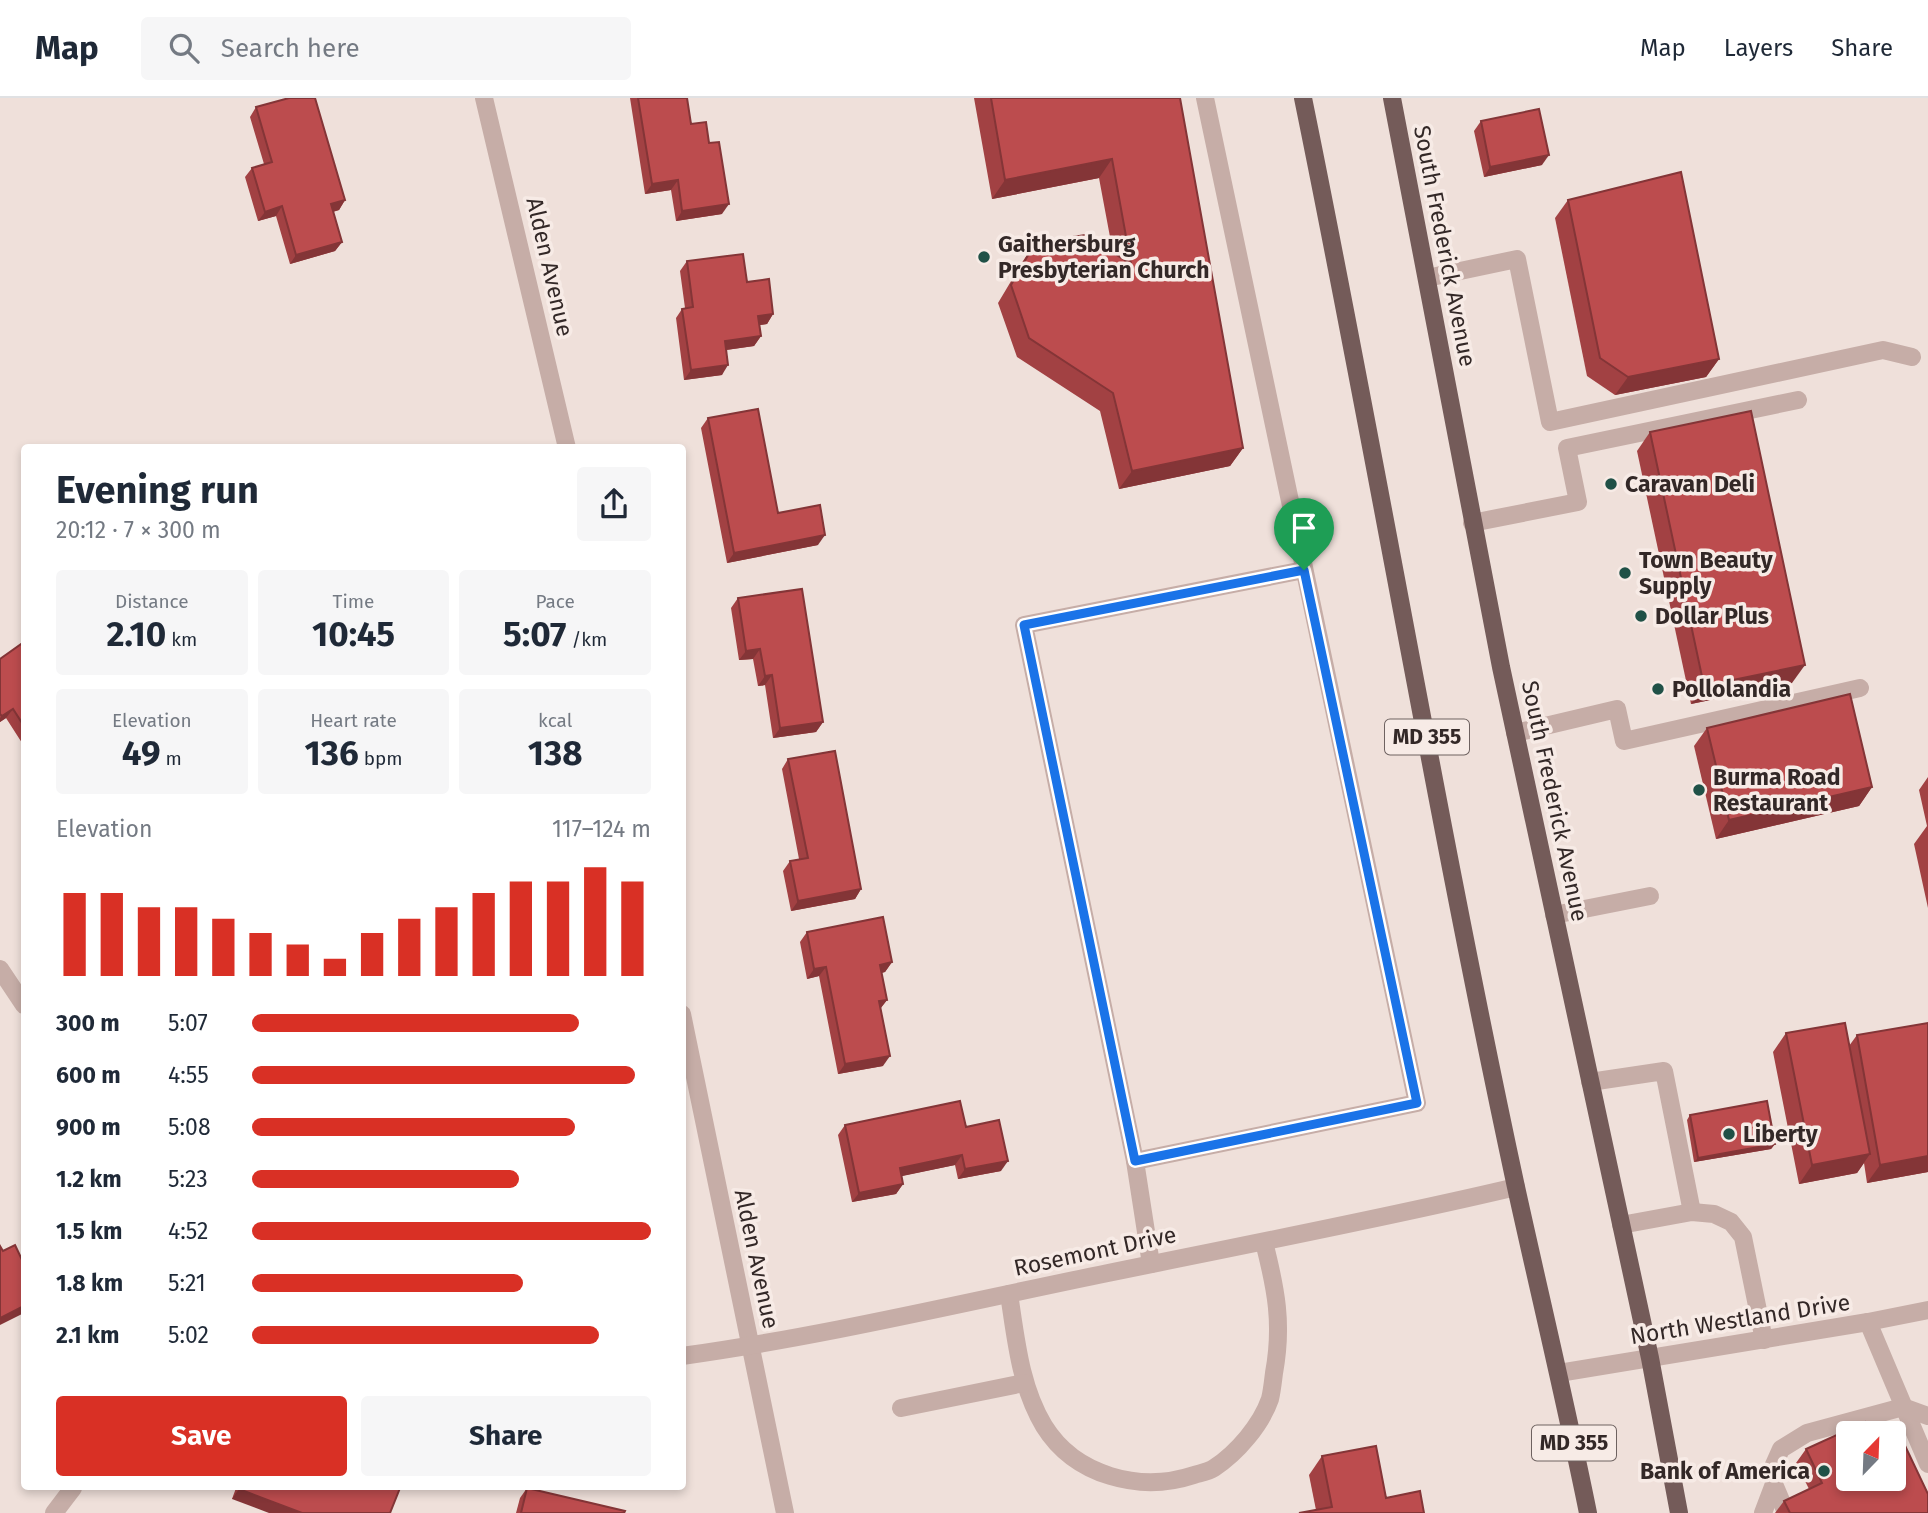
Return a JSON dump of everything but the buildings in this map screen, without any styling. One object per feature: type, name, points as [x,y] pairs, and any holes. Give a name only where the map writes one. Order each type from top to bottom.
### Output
[{"type":"main road","name":"MD 355","points":[[1303,98],[1387,539],[1516,1187],[1588,1513]]},
{"type":"main road","name":"South Frederick Avenue","points":[[1392,98],[1472,523],[1650,1358],[1679,1513]]},
{"type":"street","name":"Alden Avenue","points":[[484,98],[566,444]]},
{"type":"street","points":[[1135,1161],[1417,1103],[1205,98]]},
{"type":"street","points":[[1427,278],[1517,259],[1550,422],[1883,350],[1912,357]]},
{"type":"street","points":[[1472,523],[1578,502],[1567,448],[1798,400]]},
{"type":"street","points":[[1152,1264],[1135,1161],[1024,625],[1304,570]]},
{"type":"street","points":[[1515,733],[1617,709],[1624,741],[1860,688]]},
{"type":"street","points":[[1554,915],[1650,896]]},
{"type":"street","points":[[0,969],[21,1000]]},
{"type":"street","name":"Alden Avenue","points":[[686,1034],[785,1513]]},
{"type":"street","points":[[1590,1082],[1664,1071],[1692,1212]]},
{"type":"street","name":"Rosemont Drive","points":[[686,1355],[750,1346],[1009,1294],[1516,1187]]},
{"type":"street","points":[[1621,1225],[1692,1212],[1714,1214],[1731,1222],[1743,1237],[1764,1340]]},
{"type":"street","points":[[1009,1294],[1024,1383],[1044,1426],[1062,1451],[1109,1476],[1135,1482],[1162,1483],[1212,1469],[1235,1451],[1255,1427],[1269,1399],[1280,1343],[1276,1287],[1264,1242]]},
{"type":"street","name":"North Westland Drive","points":[[1559,1373],[1928,1310]]},
{"type":"street","points":[[1868,1322],[1928,1464]]},
{"type":"street","points":[[901,1408],[1024,1383]]},
{"type":"street","points":[[1785,1510],[1774,1484],[1773,1467],[1781,1449],[1807,1433],[1903,1407],[1928,1416]]},
{"type":"street","points":[[1763,1513],[1774,1484]]},
{"type":"street","points":[[54,1513],[72,1490]]},
{"type":"place","name":"Gaithersburg Presbyterian Church","points":[[984,257]]},
{"type":"place","name":"Caravan Deli","points":[[1611,484]]},
{"type":"place","name":"Town Beauty Supply","points":[[1625,573]]},
{"type":"place","name":"Dollar Plus","points":[[1641,616]]},
{"type":"place","name":"Pollolandia","points":[[1658,689]]},
{"type":"place","name":"Burma Road Restaurant","points":[[1699,790]]},
{"type":"place","name":"Liberty","points":[[1729,1134]]},
{"type":"place","name":"Bank of America","points":[[1824,1471]]},
{"type":"route","points":[[1304,570],[1417,1103],[1135,1161],[1024,625],[1304,570]]}]
